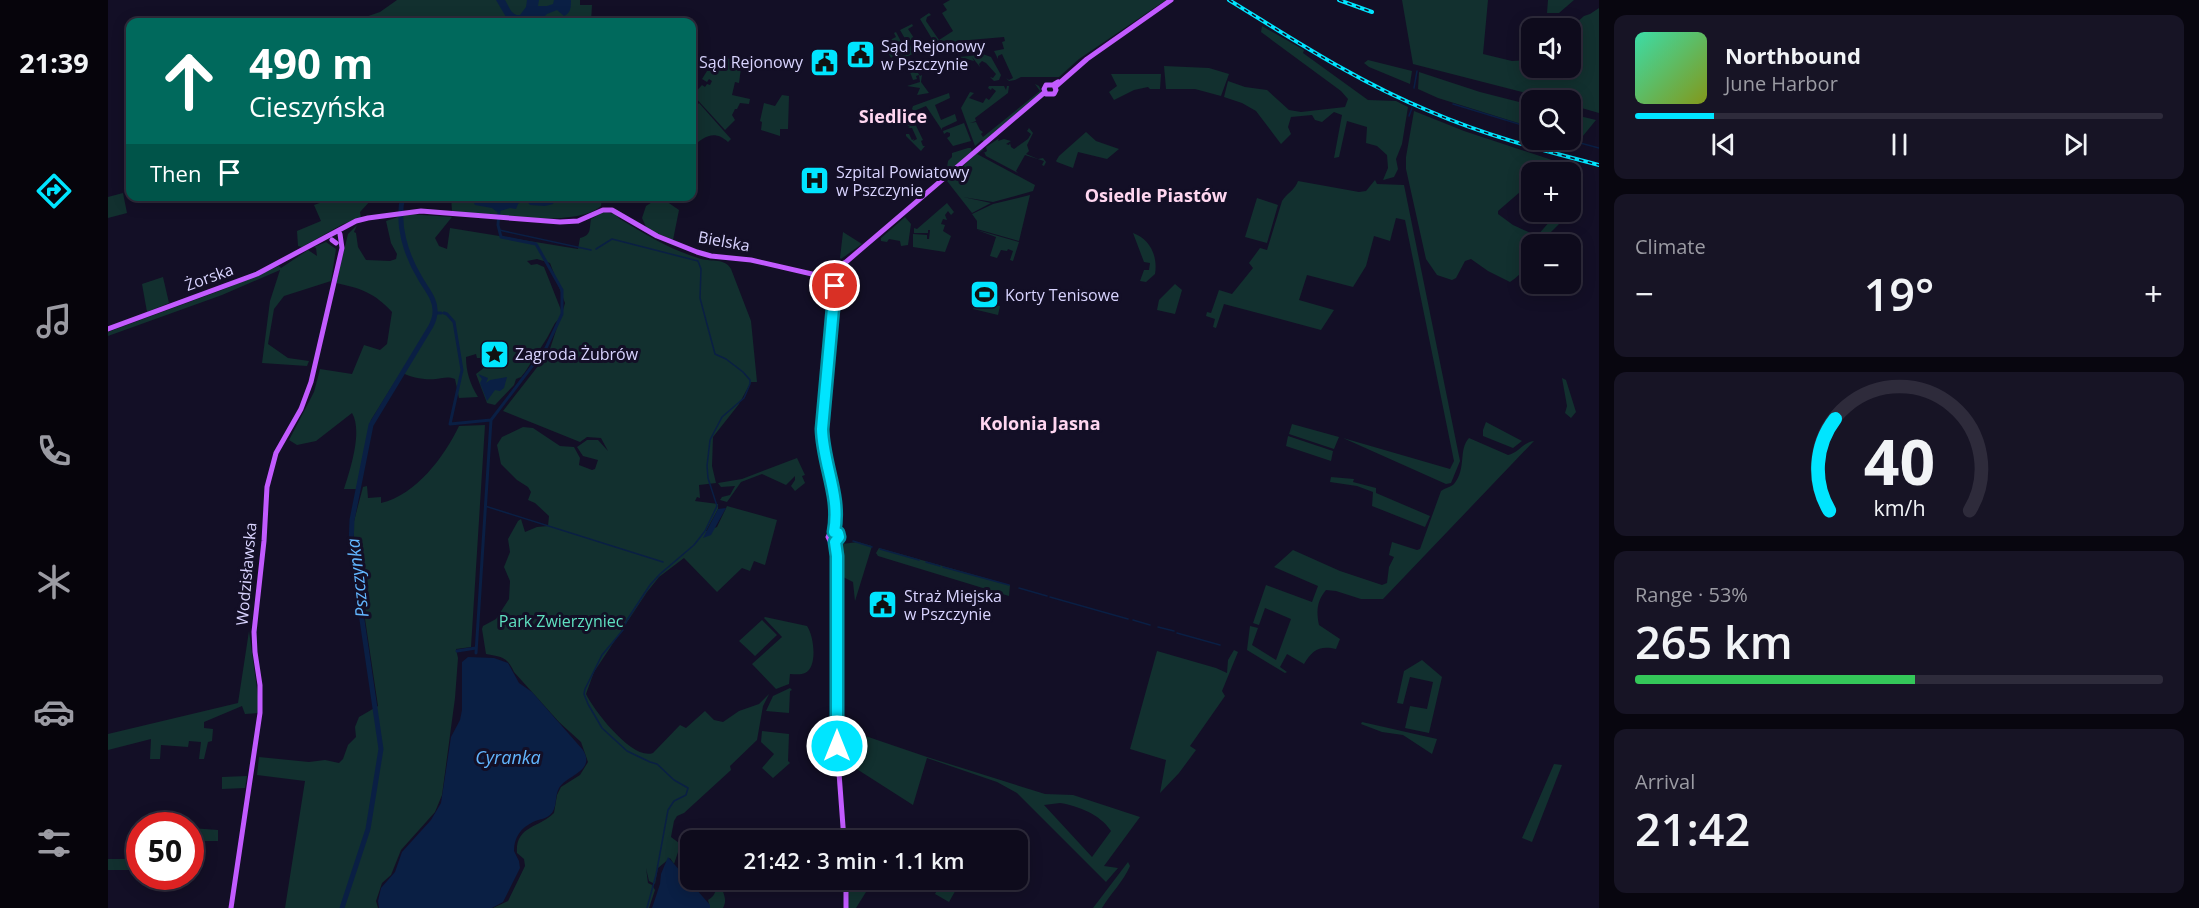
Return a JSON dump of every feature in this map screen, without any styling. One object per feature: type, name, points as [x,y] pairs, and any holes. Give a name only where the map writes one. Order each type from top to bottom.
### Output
[{"type":"main road","points":[[843,830],[837,757],[837,556],[835,542],[830,542],[828,538],[829,533],[834,532],[836,502],[824,452],[822,429],[834,291],[838,272],[844,264],[1046,94],[1046,85],[1054,86],[1087,59],[1172,0]]},
{"type":"main road","name":"Żorska","points":[[108,329],[257,274],[317,242],[336,237],[347,227],[363,219],[421,212],[569,221],[583,219],[607,210]]},
{"type":"main road","name":"Bielska","points":[[607,210],[616,212],[657,236],[697,252],[711,256],[751,260],[826,276]]},
{"type":"main road","name":"Wodzisławska","points":[[231,908],[260,713],[254,632],[264,541],[267,487],[276,453],[301,409],[311,382],[341,252],[336,237]]},
{"type":"main road","points":[[834,291],[826,276],[829,266],[838,272]]},
{"type":"main road","points":[[826,276],[838,272]]},
{"type":"main road","points":[[846,890],[846,908]]},
{"type":"green space","points":[[397,0],[580,0],[580,5],[592,5],[591,18],[363,18],[380,12]]},
{"type":"green space","points":[[950,0],[1166,0],[1079,59],[1059,77],[1021,77],[1009,81],[1006,78],[1009,80],[1013,78],[1002,54],[998,56],[998,59],[994,51],[1004,49],[1002,42],[1005,41],[1004,37],[958,41],[955,43],[955,55],[937,47],[920,19],[929,13],[931,15],[926,21],[939,40],[953,31],[942,13],[947,10],[943,4]]},
{"type":"green space","points":[[1402,0],[1488,0],[1483,54],[1512,61],[1521,61],[1521,78],[1581,78],[1581,19],[1599,8],[1599,113],[1581,108],[1581,90],[1521,92],[1413,64]]},
{"type":"green space","points":[[1548,0],[1574,0],[1559,13],[1547,13]]},
{"type":"green space","points":[[912,24],[913,26],[908,29],[914,38],[909,41],[913,54],[898,60],[895,55],[891,58],[886,48],[891,45],[886,37],[890,40],[896,37],[894,33],[896,32],[906,51],[908,50],[905,43],[907,42],[900,30]]},
{"type":"green space","points":[[1262,26],[1304,50],[1303,53],[1368,100],[1396,101],[1408,107],[1402,144],[1396,159],[1398,169],[1394,177],[1383,180],[1388,168],[1387,155],[1377,146],[1366,143],[1367,127],[1347,121],[1339,157],[1334,158],[1342,115],[1334,112],[1322,122],[1315,120],[1312,115],[1291,117],[1288,127],[1291,134],[1281,144],[1256,111],[1224,97],[1228,81],[1245,87],[1267,90],[1289,110],[1301,112],[1345,107],[1348,99],[1341,91],[1261,32]]},
{"type":"green space","points":[[980,53],[991,57],[1001,75],[999,80],[994,81],[990,77],[993,78],[996,74],[986,63],[982,61],[979,64],[980,67],[972,57],[974,61],[959,57]]},
{"type":"green space","points":[[724,58],[736,60],[735,67],[741,68],[739,83],[735,82],[732,95],[750,99],[749,104],[740,103],[735,109],[732,115],[735,120],[725,130],[696,98],[696,92],[702,85],[705,87],[707,84],[710,85],[712,81],[709,79],[707,82],[702,79],[707,71],[711,71],[714,66],[718,67]]},
{"type":"green space","points":[[1368,60],[1412,71],[1410,84],[1369,67],[1364,63]]},
{"type":"green space","points":[[913,62],[920,76],[922,75],[921,82],[929,93],[917,95],[920,88],[907,86],[920,82],[919,75],[913,80],[907,64]]},
{"type":"green space","points":[[1164,66],[1209,68],[1229,74],[1221,96],[1195,89],[1166,89]]},
{"type":"green space","points":[[1419,72],[1521,102],[1521,124],[1438,98],[1418,89]]},
{"type":"green space","points":[[1111,74],[1161,74],[1160,89],[1148,87],[1134,90],[1114,100],[1109,92],[1117,86]]},
{"type":"green space","points":[[1035,84],[1041,90],[1040,95],[974,152],[972,148],[975,151],[984,142],[982,140],[975,146],[961,108],[970,92],[974,93],[969,98],[983,103],[986,98],[989,100],[996,91],[988,88],[989,86],[1004,86],[1006,90],[1009,86],[1008,93],[975,118],[976,121],[970,123],[976,122],[983,132],[981,134],[983,137],[1040,91]]},
{"type":"green space","points":[[949,93],[950,98],[935,105],[941,120],[955,114],[957,121],[942,130],[926,106],[914,111],[912,109],[913,106]]},
{"type":"green space","points":[[782,95],[789,96],[788,129],[780,129],[780,136],[761,130],[762,122],[760,121],[764,103],[775,106]]},
{"type":"green space","points":[[699,103],[731,139],[728,142],[714,135],[696,144],[696,106]]},
{"type":"green space","points":[[908,109],[923,140],[921,141],[923,146],[925,146],[921,151],[906,136],[909,134],[912,140],[914,139],[913,141],[917,139],[912,128],[908,128],[909,123],[904,112],[902,113],[902,110]]},
{"type":"green space","points":[[1414,111],[1464,131],[1555,161],[1521,162],[1521,191],[1498,211],[1498,214],[1513,225],[1533,234],[1521,234],[1521,272],[1519,274],[1510,282],[1471,259],[1465,261],[1456,278],[1452,280],[1437,275],[1426,259],[1406,169]]},
{"type":"green space","points":[[1581,116],[1596,120],[1581,138]]},
{"type":"green space","points":[[964,123],[971,141],[953,146],[947,138],[950,133],[944,134],[943,131]]},
{"type":"green space","points":[[1029,128],[1033,133],[1027,145],[1029,151],[1026,154],[1038,159],[1043,158],[1046,162],[1044,166],[1042,165],[1044,161],[1025,155],[1016,171],[1018,173],[984,153],[987,151],[986,147],[998,139],[998,141],[1004,139],[1011,141],[1006,144],[1010,143],[1014,149],[1028,139],[1031,134],[1027,131]]},
{"type":"green space","points":[[1086,132],[1096,141],[1119,149],[1107,159],[1078,152],[1073,168],[1056,161],[1059,156]]},
{"type":"green space","points":[[971,148],[972,152],[946,175],[942,174],[947,168],[952,153]]},
{"type":"green space","points":[[983,149],[984,151],[977,154],[1035,185],[1033,191],[993,202],[963,197],[991,203],[972,213],[947,181],[978,152]]},
{"type":"green space","points":[[1375,180],[1377,184],[1404,185],[1460,461],[1451,483],[1446,484],[1343,438],[1450,469],[1454,461],[1405,220],[1396,218],[1390,241],[1374,236],[1366,266],[1353,287],[1307,275],[1299,300],[1334,310],[1321,330],[1224,304],[1216,328],[1213,327],[1215,319],[1206,316],[1207,312],[1211,313],[1219,290],[1232,294],[1253,268],[1249,263],[1260,248],[1267,250],[1282,201],[1298,181],[1359,192],[1366,191]]},
{"type":"green space","points":[[123,193],[127,213],[108,218],[108,197]]},
{"type":"green space","points":[[1030,195],[1019,241],[977,229],[977,221],[972,214],[993,204]]},
{"type":"green space","points":[[1257,198],[1278,205],[1267,243],[1245,237]]},
{"type":"green space","points":[[325,201],[370,201],[360,212],[361,218],[343,224],[302,247],[298,246],[297,231],[321,221],[314,205]]},
{"type":"green space","points":[[451,201],[602,201],[601,206],[588,213],[571,217],[507,217],[452,211]]},
{"type":"green space","points":[[654,201],[666,201],[679,210],[673,240],[647,229],[642,218],[646,206]]},
{"type":"green space","points":[[947,203],[954,212],[951,215],[948,211],[945,215],[947,220],[943,219],[941,224],[945,225],[943,231],[951,236],[945,252],[913,247],[913,234],[927,235],[929,239],[930,230],[928,233],[914,233],[914,228],[917,229]]},
{"type":"green space","name":"Park Zwierzyniec","points":[[604,212],[615,214],[669,247],[701,259],[725,263],[731,269],[751,321],[757,382],[751,382],[739,404],[713,437],[712,466],[716,483],[699,485],[700,498],[697,497],[695,501],[718,504],[718,509],[706,531],[717,527],[727,506],[777,520],[765,565],[754,561],[750,571],[742,568],[717,592],[684,558],[659,577],[594,672],[586,694],[605,722],[625,742],[635,750],[653,753],[680,725],[686,728],[705,711],[714,720],[723,722],[739,711],[759,704],[769,694],[763,706],[757,740],[730,766],[731,770],[674,821],[671,837],[679,843],[679,849],[674,864],[670,858],[658,868],[655,884],[649,881],[646,868],[648,883],[655,890],[649,908],[493,908],[508,901],[525,866],[524,859],[517,853],[520,837],[529,828],[554,813],[561,787],[580,775],[588,762],[581,742],[559,722],[514,672],[509,663],[500,657],[486,654],[482,629],[483,626],[496,619],[509,599],[510,581],[504,567],[510,552],[508,539],[518,521],[521,519],[525,532],[537,527],[548,526],[549,516],[535,503],[528,500],[531,492],[528,487],[517,480],[501,464],[497,445],[502,437],[523,427],[533,428],[560,446],[574,447],[580,458],[579,465],[592,470],[595,469],[598,460],[583,456],[577,447],[587,440],[598,440],[608,451],[601,438],[587,437],[580,442],[503,411],[549,352],[560,318],[525,372],[516,379],[514,385],[495,405],[487,403],[476,374],[485,367],[484,358],[477,358],[476,354],[466,357],[466,362],[469,378],[478,397],[459,398],[455,379],[448,377],[423,379],[401,372],[371,420],[357,489],[344,489],[356,440],[352,413],[316,441],[297,445],[289,440],[314,392],[320,369],[352,374],[364,345],[380,350],[387,344],[392,312],[367,292],[336,283],[348,234],[357,225],[354,232],[358,247],[366,260],[390,261],[396,259],[397,254],[391,243],[386,221],[407,214],[452,217],[435,238],[439,246],[447,249],[450,228],[578,249],[580,238],[589,231],[591,219]],"holes":[[[537,259],[550,263],[565,303],[561,317],[561,310],[544,267],[537,264],[531,265],[527,261]]]},
{"type":"green space","points":[[905,217],[911,224],[908,245],[901,246],[900,241],[889,239],[887,242],[881,241],[881,238]]},
{"type":"green space","points":[[1549,222],[1560,223],[1549,234],[1539,234]]},
{"type":"green space","points":[[977,230],[1019,242],[1013,261],[1010,260],[1013,251],[1008,249],[1007,251],[1001,250],[997,258],[990,256],[996,237]]},
{"type":"green space","points":[[843,232],[862,244],[841,259],[840,258]]},
{"type":"green space","points":[[1133,233],[1144,239],[1154,255],[1155,274],[1146,282],[1140,281],[1144,270],[1149,270],[1150,263],[1144,262]]},
{"type":"green space","points":[[326,242],[336,249],[331,281],[284,296],[274,309],[268,344],[288,358],[309,361],[307,366],[262,363],[270,301],[280,270],[222,295],[108,336],[108,332],[222,290],[279,266],[281,268],[308,250],[317,256],[314,247]]},
{"type":"green space","points":[[163,277],[169,303],[147,312],[142,284]]},
{"type":"green space","points":[[1175,284],[1182,290],[1175,314],[1157,310],[1159,300]]},
{"type":"green space","points":[[980,285],[994,290],[989,304],[1000,306],[998,315],[973,309],[978,302],[989,306],[975,300]]},
{"type":"green space","points":[[1562,378],[1566,380],[1576,412],[1571,418],[1565,413],[1567,406]]},
{"type":"green space","points":[[1486,422],[1522,441],[1513,448],[1483,436]]},
{"type":"green space","points":[[1292,424],[1339,437],[1334,449],[1289,434]]},
{"type":"green space","points":[[485,425],[471,647],[456,649],[458,658],[455,698],[442,795],[435,812],[401,850],[391,875],[382,883],[376,901],[378,908],[285,908],[305,781],[257,775],[259,757],[309,762],[325,760],[339,763],[348,745],[356,737],[355,727],[359,717],[378,706],[354,545],[354,521],[363,487],[367,486],[368,498],[381,497],[381,503],[394,499],[428,473],[459,426]]},
{"type":"green space","points":[[1288,436],[1333,451],[1331,461],[1286,446]]},
{"type":"green space","points":[[1469,438],[1508,455],[1534,441],[1383,599],[1361,599],[1326,590],[1319,602],[1318,620],[1319,625],[1340,639],[1336,649],[1321,648],[1310,655],[1304,664],[1287,654],[1280,667],[1287,672],[1285,673],[1247,650],[1250,626],[1258,628],[1252,645],[1276,660],[1291,619],[1265,608],[1259,625],[1253,623],[1266,585],[1312,602],[1318,586],[1274,567],[1293,550],[1340,571],[1382,585],[1387,583],[1389,567],[1394,557],[1389,555],[1392,542],[1420,549],[1441,491],[1453,485],[1458,478],[1464,448]]},
{"type":"green space","points":[[797,458],[805,475],[802,476],[805,483],[795,491],[791,486],[795,476],[786,485],[762,474],[741,482],[727,502],[720,500],[730,495],[735,486],[721,487],[718,483],[742,479]]},
{"type":"green space","points":[[1331,477],[1354,479],[1353,482],[1376,488],[1376,493],[1430,516],[1425,527],[1372,506],[1373,492],[1357,486],[1330,482]]},
{"type":"green space","points":[[858,542],[872,546],[855,601],[853,582],[839,575],[839,548],[842,544]]},
{"type":"green space","points":[[879,548],[1010,585],[1009,596],[878,556],[876,553]]},
{"type":"green space","points":[[765,617],[807,626],[813,644],[812,665],[809,670],[803,674],[790,674],[789,684],[776,689],[752,664],[782,637]]},
{"type":"green space","points":[[762,620],[777,635],[755,656],[739,641]]},
{"type":"green space","points":[[249,631],[258,696],[258,713],[245,714],[242,706],[204,722],[204,728],[213,729],[212,741],[208,742],[204,759],[199,759],[201,742],[189,741],[188,747],[161,745],[160,759],[150,759],[151,739],[108,750],[108,734],[238,703]]},
{"type":"green space","points":[[1234,650],[1238,652],[1222,691],[1225,696],[1190,746],[1196,750],[1160,793],[1166,760],[1130,749],[1157,651],[1227,673],[1228,660]]},
{"type":"green space","points":[[1422,660],[1442,677],[1429,733],[1405,728],[1410,706],[1427,709],[1433,682],[1410,677],[1403,704],[1397,703],[1404,671]]},
{"type":"green space","points":[[790,688],[792,690],[790,691],[789,713],[766,711],[773,696]]},
{"type":"green space","points":[[1362,722],[1437,739],[1432,754],[1403,735],[1382,732],[1361,724]]},
{"type":"green space","points":[[839,727],[1045,794],[1073,795],[1140,817],[1104,866],[1118,868],[1106,882],[1017,793],[997,782],[927,758],[913,805],[840,760]],"holes":[[[1067,804],[1095,815],[1111,831],[1092,857],[1044,805]]]},
{"type":"green space","points":[[762,731],[789,734],[788,761],[790,763],[773,778],[762,768],[774,754],[761,742]]},
{"type":"green space","points":[[1554,764],[1562,765],[1532,842],[1522,838]]},
{"type":"green space","points":[[247,776],[245,788],[222,789],[222,777]]},
{"type":"green space","points":[[204,829],[218,830],[218,841],[204,841]]},
{"type":"green space","points":[[108,859],[126,859],[126,870],[108,870]]},
{"type":"green space","points":[[1128,862],[1130,866],[1127,872],[1102,908],[1093,908]]},
{"type":"green space","points":[[716,890],[723,890],[725,897],[723,908],[710,908],[708,900],[715,894]]},
{"type":"green space","points":[[849,890],[866,892],[856,908],[848,908]]},
{"type":"green space","points":[[937,890],[956,890],[949,902],[935,894]]},
{"type":"water","points":[[496,0],[505,0],[514,14],[520,15],[526,7],[527,0],[539,0],[538,6],[547,6],[553,4],[554,0],[571,0],[569,11],[564,16],[557,10],[543,18],[507,18]]},
{"type":"water","points":[[473,201],[522,201],[516,209],[510,208],[497,212],[492,208],[475,205]]},
{"type":"water","points":[[527,201],[554,201],[553,204],[545,206],[530,205]]},
{"type":"water","points":[[478,374],[488,378],[486,383],[507,377],[504,388],[500,391],[495,390],[487,401],[480,383],[482,379]]},
{"type":"water","points":[[726,508],[711,535],[703,538],[718,509]]},
{"type":"water","name":"Cyranka","points":[[468,657],[494,658],[508,663],[519,683],[532,692],[583,750],[586,763],[579,772],[559,788],[554,809],[550,815],[529,824],[519,834],[515,841],[514,851],[520,868],[503,902],[492,908],[379,908],[381,888],[395,872],[402,852],[431,820],[441,803],[451,737],[460,720],[462,710],[462,662]]},
{"type":"water","points":[[668,857],[680,871],[680,890],[697,890],[710,908],[652,908]]},
{"type":"waterway","points":[[1414,88],[1417,71]]},
{"type":"waterway","points":[[1453,104],[1521,125]]},
{"type":"waterway","points":[[1409,116],[1412,108]]},
{"type":"waterway","points":[[1581,143],[1599,148]]},
{"type":"waterway","name":"Pszczynka","points":[[342,908],[368,829],[381,749],[351,545],[352,520],[371,425],[431,326],[435,314],[432,298],[415,269],[404,239],[401,217],[402,201]]},
{"type":"waterway","points":[[476,653],[491,420],[546,348],[562,314],[562,290],[536,244],[501,237],[498,225],[499,212]]},
{"type":"waterway","points":[[499,230],[591,250]]},
{"type":"waterway","points":[[596,249],[612,239],[698,261],[701,269],[700,298],[715,354],[726,359],[750,380],[744,398],[722,417],[710,440],[708,478],[717,506],[705,531],[694,545],[650,585],[623,630],[602,655],[584,694],[602,728],[627,751],[657,764],[674,780],[688,788],[686,795],[674,801],[668,810],[656,875],[647,908]]},
{"type":"waterway","name":"Pszczynka","points":[[435,313],[441,313]]},
{"type":"waterway","points":[[444,313],[454,322],[462,370],[450,424],[491,420]]},
{"type":"waterway","points":[[485,506],[663,562]]},
{"type":"waterway","points":[[853,541],[872,547]]},
{"type":"waterway","points":[[880,549],[919,560]]},
{"type":"waterway","points":[[926,562],[940,566]]},
{"type":"waterway","points":[[943,567],[1009,585]]},
{"type":"waterway","points":[[1019,588],[1047,596]]},
{"type":"waterway","points":[[1050,597],[1128,619]]},
{"type":"waterway","points":[[1133,620],[1150,625]]},
{"type":"waterway","points":[[1158,627],[1174,631]]},
{"type":"waterway","points":[[1177,633],[1220,645]]},
{"type":"waterway","points":[[457,651],[476,648]]},
{"type":"railway","points":[[1229,0],[1327,60],[1403,100],[1492,135],[1599,165]]},
{"type":"railway","points":[[1339,0],[1372,12]]},
{"type":"place","name":"Sąd Rejonowy w Pszczynie","points":[[860,55]]},
{"type":"place","name":"Sąd Rejonowy","points":[[824,62]]},
{"type":"place","name":"Szpital Powiatowy w Pszczynie","points":[[815,181]]},
{"type":"place","name":"Korty Tenisowe","points":[[984,295]]},
{"type":"place","name":"Zagroda Żubrów","points":[[494,354]]},
{"type":"place","name":"Straż Miejska w Pszczynie","points":[[883,605]]},
{"type":"district","name":"Siedlice","points":[[893,116]]},
{"type":"district","name":"Osiedle Piastów","points":[[1156,195]]},
{"type":"district","name":"Kolonia Jasna","points":[[1040,423]]},
{"type":"route","points":[[835,286],[822,414],[822,438],[836,502],[834,532],[838,533],[839,537],[835,542],[837,556],[837,746]]}]
